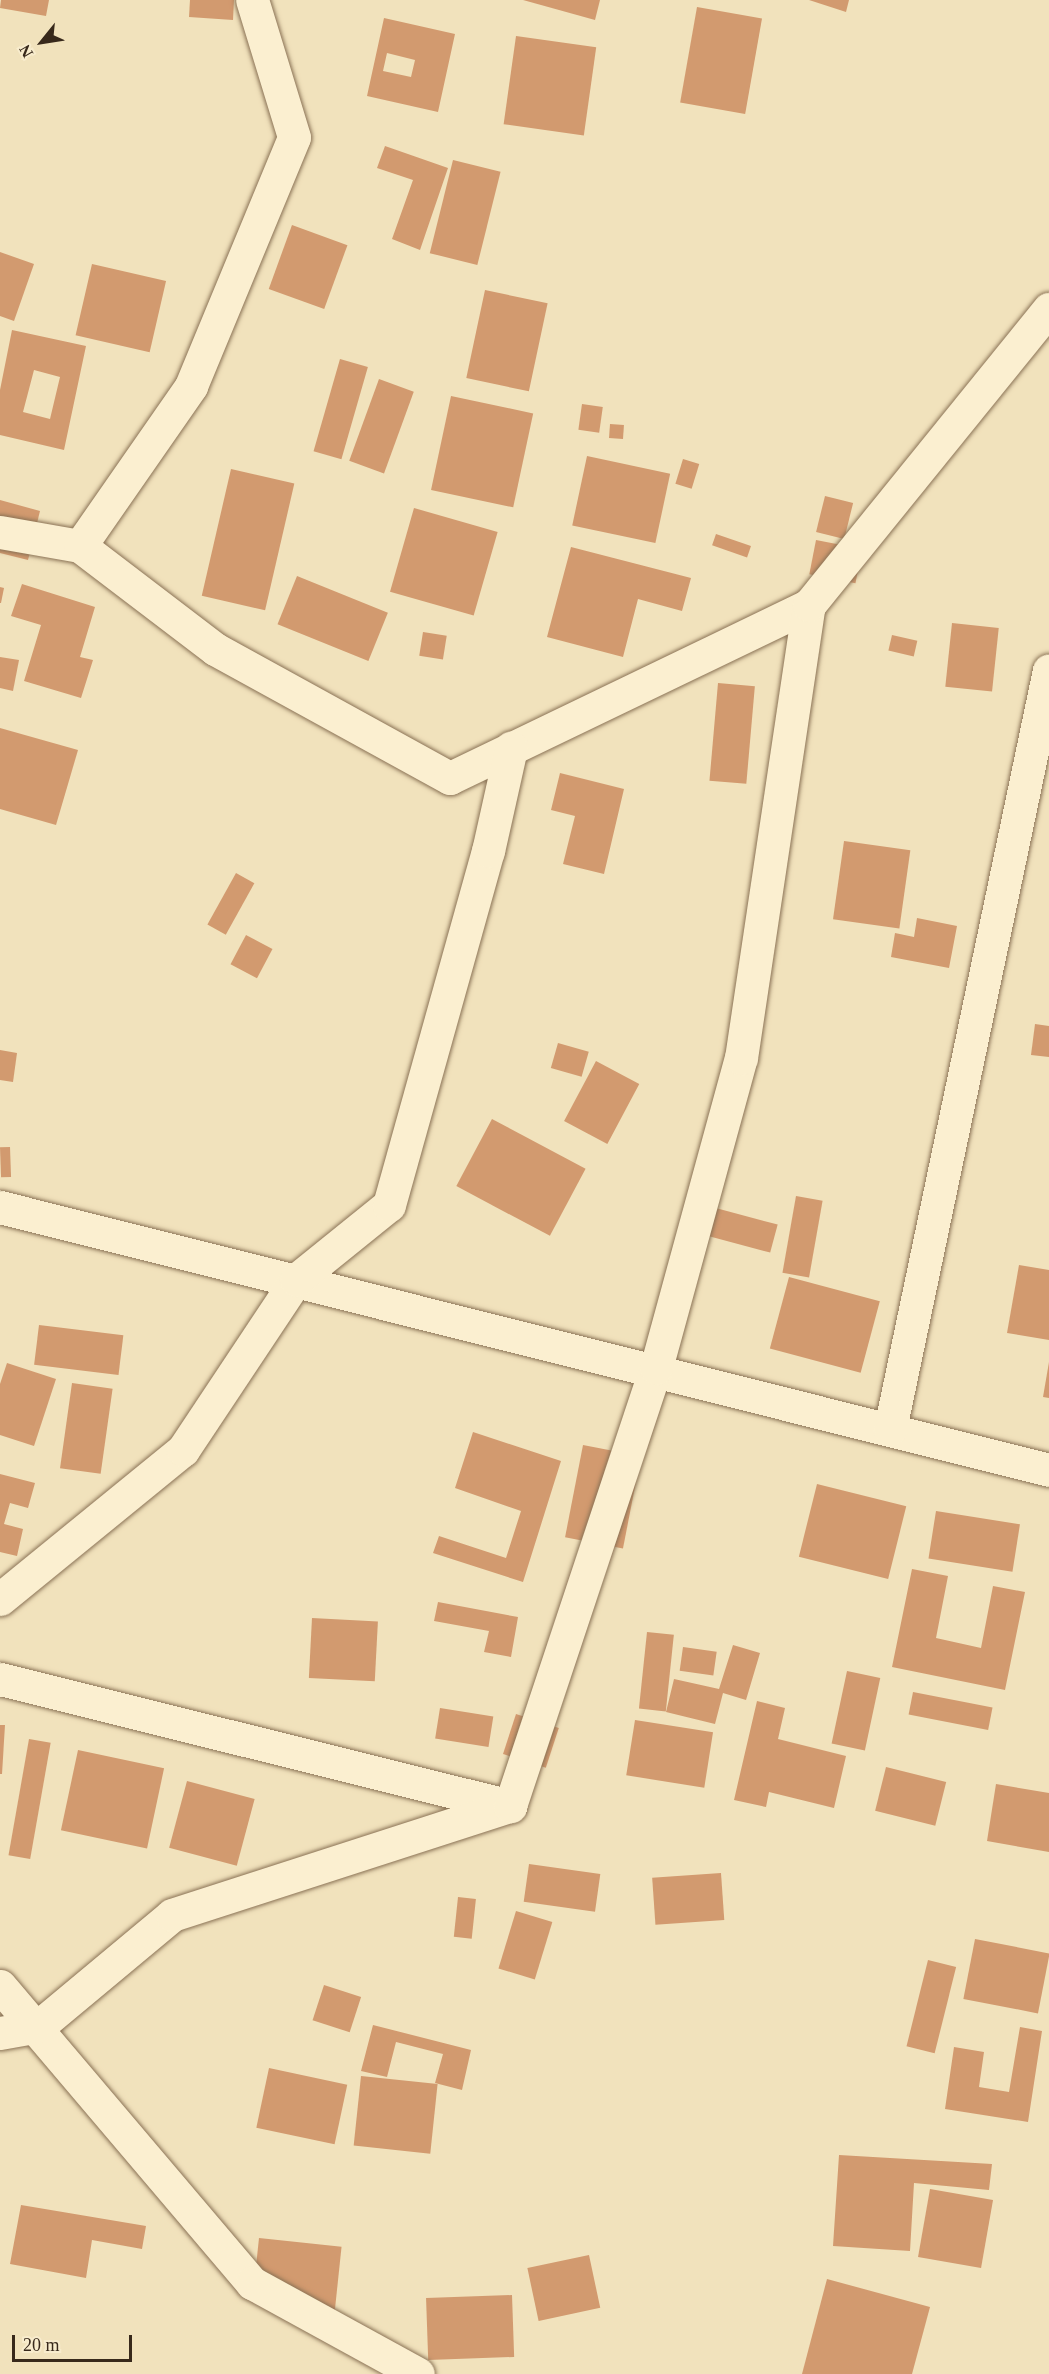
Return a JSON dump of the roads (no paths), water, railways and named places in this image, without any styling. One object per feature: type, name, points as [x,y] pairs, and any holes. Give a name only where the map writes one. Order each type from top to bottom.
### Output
[{"type":"street","points":[[80,546],[190,386],[294,137],[252,0]]},
{"type":"street","points":[[0,532],[80,546],[215,649],[450,778],[809,605],[1049,309]]},
{"type":"street","points":[[510,1806],[656,1368],[741,1058],[809,605]]},
{"type":"street","points":[[890,1429],[1049,670]]},
{"type":"street","points":[[0,1599],[183,1450],[297,1280],[389,1205],[488,851],[511,748]]},
{"type":"street","points":[[0,1207],[656,1368],[1049,1470]]},
{"type":"street","points":[[0,1679],[510,1806]]},
{"type":"street","points":[[0,2033],[39,2026],[172,1916],[510,1806]]},
{"type":"street","points":[[0,1986],[39,2026],[252,2283],[418,2374]]}]
